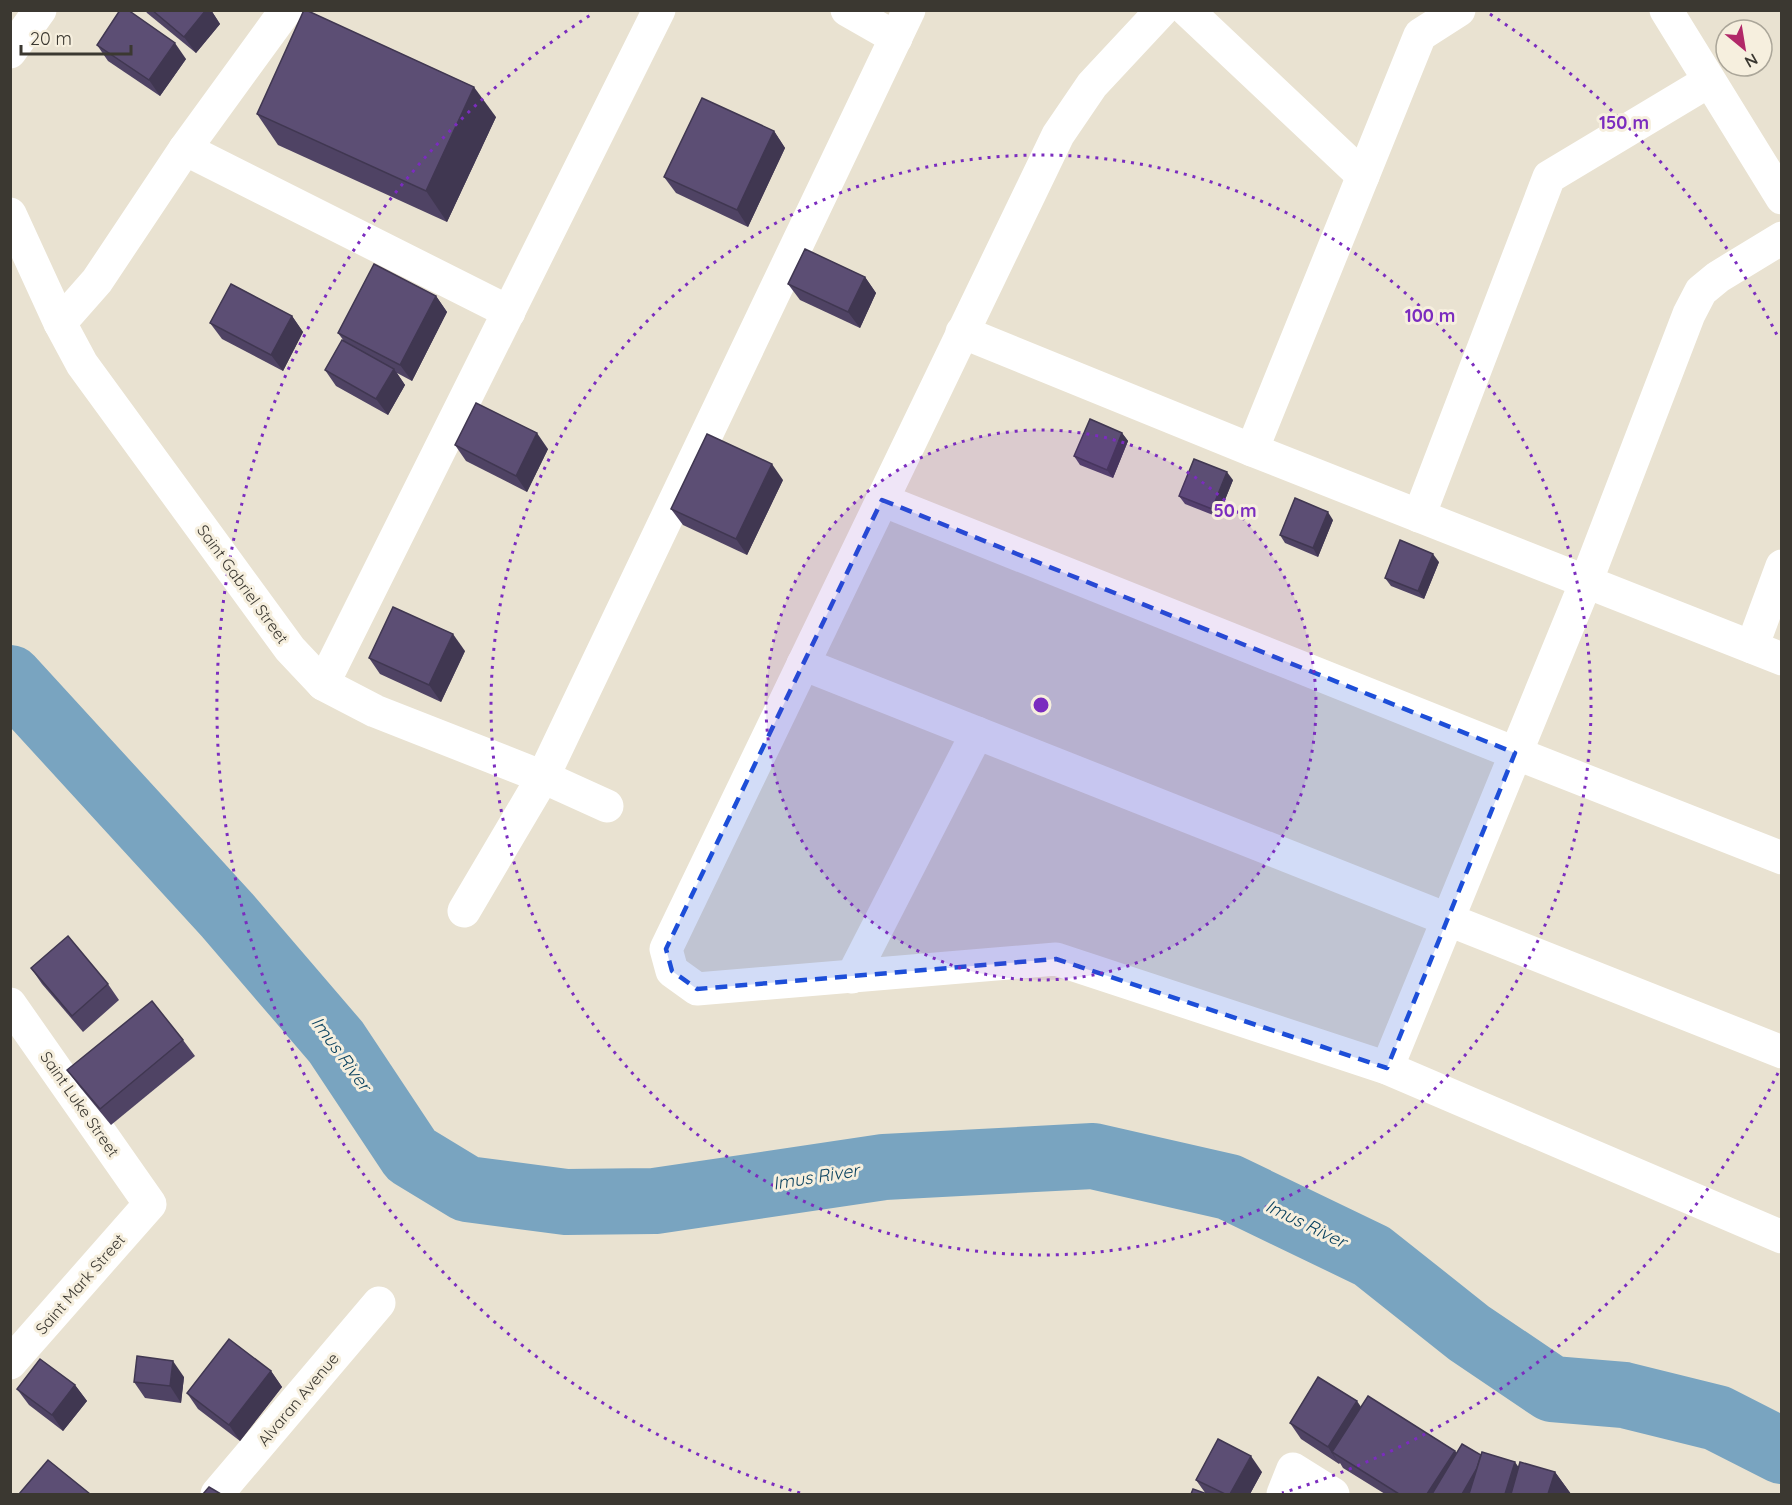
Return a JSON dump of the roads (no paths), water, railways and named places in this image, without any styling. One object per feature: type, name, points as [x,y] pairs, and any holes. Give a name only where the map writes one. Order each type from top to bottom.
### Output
[{"type":"street","points":[[10,52],[40,10]]},
{"type":"street","points":[[60,324],[97,281],[185,149],[286,10]]},
{"type":"street","points":[[322,684],[659,10]]},
{"type":"street","points":[[464,911],[543,777],[902,24],[847,10]]},
{"type":"street","points":[[1162,10],[1092,85],[1058,135],[666,948],[672,971],[697,989],[1056,959],[1387,1068],[1782,1237]]},
{"type":"street","points":[[1187,10],[1363,176]]},
{"type":"street","points":[[1252,450],[1420,35],[1459,10]]},
{"type":"street","points":[[1666,10],[1782,198]]},
{"type":"street","points":[[1419,516],[1549,177],[1709,81]]},
{"type":"street","points":[[185,149],[509,312]]},
{"type":"street","name":"Saint Gabriel Street","points":[[10,214],[60,324],[82,364],[290,649],[322,684],[375,711],[543,777],[607,806]]},
{"type":"street","points":[[1387,1068],[1446,919],[1586,582],[1685,325],[1701,291],[1718,277],[1782,238]]},
{"type":"street","points":[[962,332],[1252,450],[1767,653],[1782,566]]},
{"type":"street","points":[[882,500],[1782,858]]},
{"type":"street","points":[[803,664],[1782,1052]]},
{"type":"street","points":[[852,977],[977,733]]},
{"type":"street","name":"Saint Luke Street","points":[[10,1004],[150,1204]]},
{"type":"street","name":"Saint Mark Street","points":[[10,1364],[150,1204]]},
{"type":"street","name":"Alvaran Avenue","points":[[217,1494],[379,1303]]},
{"type":"street","points":[[1288,1482],[1333,1494]]},
{"type":"waterway","name":"Imus River","points":[[10,678],[227,915],[336,1042],[411,1155],[467,1189],[566,1202],[655,1201],[884,1167],[1093,1156],[1229,1187],[1372,1256],[1469,1333],[1552,1389],[1624,1395],[1717,1418],[1782,1451]]}]
